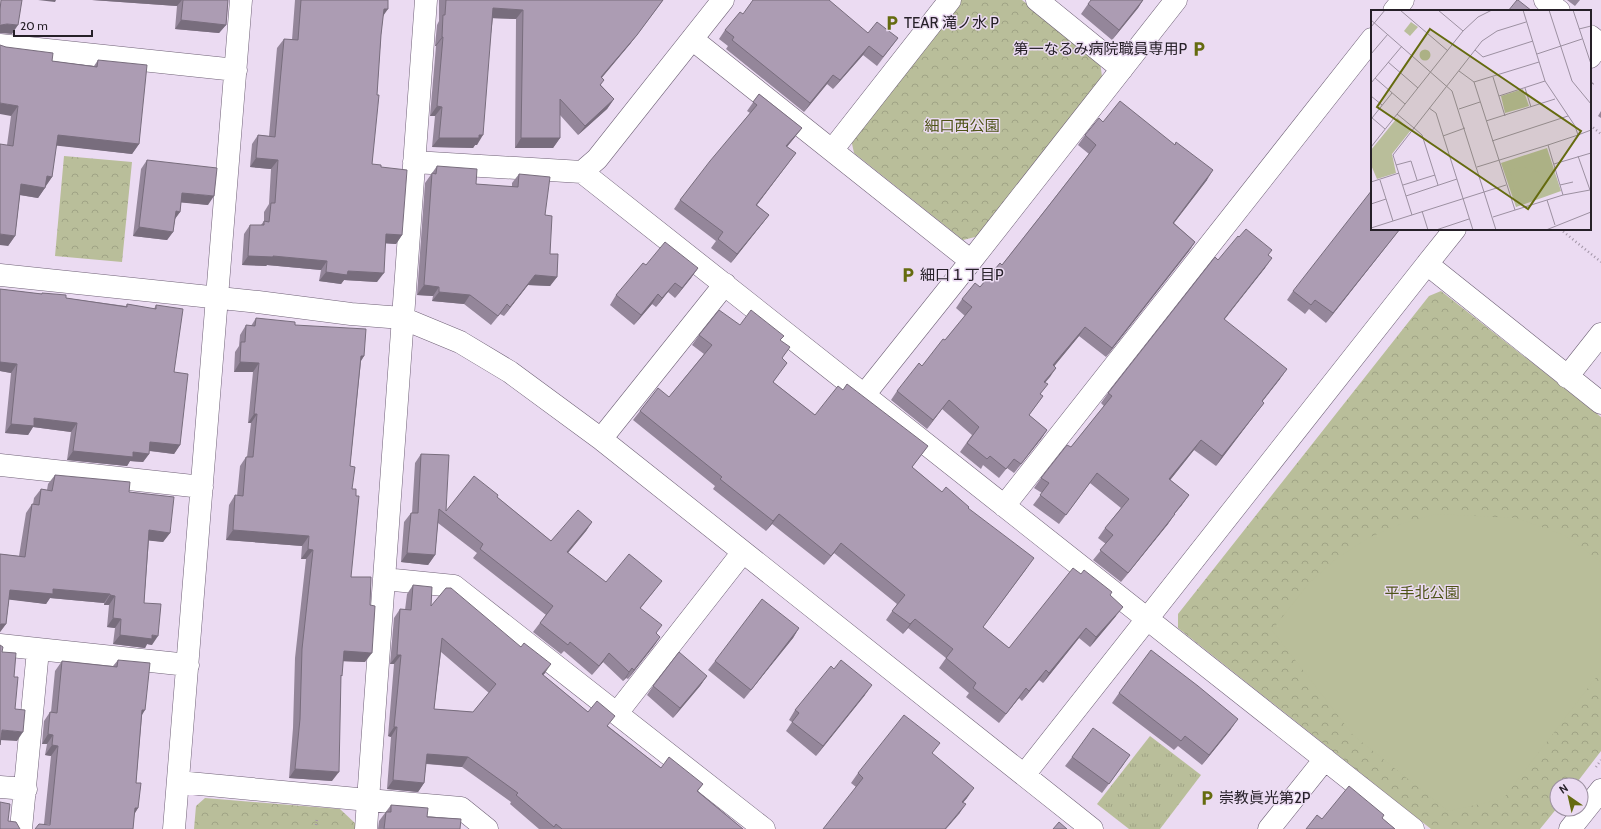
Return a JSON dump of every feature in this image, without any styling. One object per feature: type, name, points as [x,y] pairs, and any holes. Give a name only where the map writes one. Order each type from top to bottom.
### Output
[{"type":"street","points":[[174,829],[241,0]]},
{"type":"street","points":[[366,829],[426,0]]},
{"type":"street","points":[[582,172],[597,159],[723,0]]},
{"type":"street","points":[[833,149],[950,0]]},
{"type":"street","points":[[1037,0],[1122,69]]},
{"type":"street","points":[[864,395],[1176,0]]},
{"type":"street","points":[[1395,10],[1403,0]]},
{"type":"street","points":[[1545,0],[1558,10]]},
{"type":"street","points":[[692,39],[833,149],[971,261]]},
{"type":"street","points":[[1004,506],[1371,40]]},
{"type":"street","points":[[0,45],[236,70]]},
{"type":"street","points":[[414,162],[582,172],[1413,829]]},
{"type":"street","points":[[1024,775],[1454,230]]},
{"type":"street","points":[[1427,264],[1601,403]]},
{"type":"street","points":[[0,275],[351,314],[402,318],[460,342],[510,372],[601,439],[1092,829]]},
{"type":"street","points":[[601,439],[725,284]]},
{"type":"street","points":[[1567,377],[1601,334]]},
{"type":"street","points":[[0,465],[202,487]]},
{"type":"street","points":[[617,713],[743,552]]},
{"type":"street","points":[[384,579],[454,586],[764,829]]},
{"type":"street","points":[[0,645],[188,665]]},
{"type":"street","points":[[22,829],[38,650]]},
{"type":"street","points":[[1269,829],[1325,759]]},
{"type":"street","points":[[178,782],[461,808],[487,829]]},
{"type":"street","points":[[0,787],[26,789]]},
{"type":"street","points":[[1570,829],[1601,790]]},
{"type":"path","points":[[1591,126],[1601,134]]},
{"type":"path","points":[[1561,230],[1601,262]]},
{"type":"green space","name":"細口西公園","points":[[959,0],[1022,0],[1100,61],[1102,77],[979,236],[963,240],[854,153],[851,139]]},
{"type":"green space","points":[[64,156],[132,162],[122,262],[55,256]]},
{"type":"green space","name":"平手北公園","points":[[1441,291],[1601,417],[1601,751],[1581,777],[1549,777],[1550,817],[1540,829],[1431,829],[1178,628],[1178,614],[1429,296]]},
{"type":"green space","points":[[1436,514],[1516,518],[1564,535],[1601,562],[1601,671],[1503,799],[1448,811],[1353,735],[1272,630],[1310,582],[1336,559],[1368,538],[1401,524]]},
{"type":"green space","points":[[1150,736],[1201,775],[1160,829],[1129,829],[1097,804]]},
{"type":"green space","points":[[205,798],[340,809],[357,825],[356,829],[194,829],[196,806]]},
{"type":"building","points":[[1,0],[22,0],[18,25],[7,24],[0,26]]},
{"type":"building","points":[[183,0],[228,0],[226,25],[181,20]]},
{"type":"building","points":[[301,0],[388,0],[388,9],[384,9],[381,35],[377,95],[379,95],[372,164],[381,165],[381,167],[407,170],[402,235],[386,234],[384,273],[348,271],[347,275],[326,272],[327,261],[273,256],[248,256],[250,225],[264,225],[264,221],[269,222],[271,203],[275,203],[278,160],[256,158],[258,135],[275,137],[284,39],[298,40]]},
{"type":"building","points":[[446,0],[663,0],[637,35],[601,77],[604,80],[600,85],[614,99],[585,126],[560,99],[560,138],[521,138],[523,10],[493,8],[483,135],[479,135],[479,138],[439,138],[442,107],[437,106],[443,37],[443,15],[445,15]]},
{"type":"building","points":[[753,0],[829,0],[868,33],[877,22],[898,38],[883,57],[869,46],[840,80],[833,75],[810,103],[732,40],[734,37],[725,30],[740,12],[743,14]]},
{"type":"building","points":[[1091,0],[1143,0],[1119,30],[1088,4]]},
{"type":"building","points":[[1518,0],[1531,10],[1509,10]]},
{"type":"building","points":[[0,45],[53,53],[52,61],[97,67],[98,60],[147,65],[139,144],[58,135],[52,177],[47,176],[45,188],[21,184],[15,236],[0,234],[0,144],[13,146],[18,106],[0,103]]},
{"type":"building","points":[[759,94],[802,128],[786,146],[796,153],[756,205],[769,215],[737,254],[718,239],[723,232],[680,200],[710,161],[757,105],[753,102]]},
{"type":"building","points":[[1120,101],[1175,145],[1176,142],[1213,170],[1173,223],[1195,242],[1112,348],[1085,327],[1053,365],[1056,368],[1044,382],[1048,384],[1040,394],[1043,396],[1029,415],[1047,430],[1021,464],[1014,459],[1006,469],[990,456],[987,459],[967,443],[979,427],[949,400],[933,420],[897,391],[919,363],[922,366],[943,339],[945,340],[972,307],[962,299],[975,283],[980,287],[1000,263],[1002,265],[1096,145],[1085,135],[1099,118],[1103,122]]},
{"type":"building","points":[[147,160],[217,168],[214,196],[182,193],[180,212],[176,211],[173,232],[139,227]]},
{"type":"building","points":[[437,166],[477,169],[476,184],[518,187],[519,174],[550,177],[545,215],[552,216],[550,254],[558,254],[557,277],[535,275],[510,307],[507,304],[498,316],[470,295],[439,292],[439,287],[424,285],[432,173],[436,174]]},
{"type":"building","points":[[1371,191],[1371,230],[1399,230],[1333,313],[1315,300],[1311,305],[1293,291]]},
{"type":"building","points":[[1246,229],[1272,250],[1268,255],[1272,258],[1224,319],[1287,369],[1262,401],[1264,403],[1222,456],[1201,440],[1169,479],[1189,495],[1128,573],[1100,550],[1113,535],[1105,528],[1129,499],[1097,473],[1066,515],[1040,495],[1049,483],[1041,478],[1067,445],[1071,447],[1112,396],[1108,393],[1215,257],[1218,260],[1238,236],[1239,237]]},
{"type":"building","points":[[665,242],[698,268],[682,288],[675,283],[662,298],[658,294],[641,315],[616,295],[643,263],[646,265]]},
{"type":"building","points":[[0,289],[66,295],[66,298],[127,307],[127,304],[156,309],[156,305],[183,309],[174,372],[188,374],[180,445],[150,442],[149,454],[133,452],[133,457],[73,451],[77,423],[34,418],[34,426],[11,424],[17,364],[0,362]]},
{"type":"building","points":[[719,310],[740,325],[751,310],[784,336],[780,340],[790,347],[782,358],[787,363],[773,382],[815,415],[838,386],[843,390],[847,384],[928,446],[912,467],[942,492],[946,487],[969,507],[968,508],[1034,558],[983,627],[1009,648],[1073,568],[1081,574],[1084,570],[1112,592],[1110,595],[1123,607],[1096,637],[1086,628],[1049,673],[1046,670],[1029,691],[1026,688],[1006,714],[973,688],[976,683],[946,658],[953,649],[915,619],[910,624],[892,611],[905,595],[841,543],[831,556],[779,514],[773,521],[720,479],[722,477],[640,411],[658,388],[669,397],[712,345],[699,335]]},
{"type":"building","points":[[256,318],[295,322],[295,325],[366,329],[364,356],[361,356],[350,466],[355,467],[352,489],[356,489],[356,496],[359,496],[351,577],[371,577],[370,605],[375,606],[372,653],[344,651],[342,676],[341,675],[339,772],[295,769],[300,719],[302,649],[313,550],[308,549],[309,536],[233,530],[235,495],[243,496],[246,457],[253,457],[257,414],[254,414],[259,363],[240,362],[241,342],[245,342],[246,325],[255,326]]},
{"type":"building","points":[[421,454],[449,455],[446,511],[474,476],[498,495],[497,497],[551,541],[578,510],[592,522],[567,552],[606,582],[629,554],[662,581],[640,608],[662,625],[656,633],[660,637],[634,670],[632,668],[629,672],[609,653],[599,666],[570,642],[568,645],[540,623],[553,606],[480,549],[483,544],[439,509],[435,555],[407,553],[411,513],[418,513]]},
{"type":"building","points":[[55,475],[130,482],[129,492],[174,497],[170,533],[149,530],[144,603],[161,604],[158,636],[152,635],[152,639],[120,635],[121,619],[113,618],[115,596],[110,594],[53,589],[53,594],[10,590],[6,624],[0,625],[0,554],[25,557],[32,504],[39,505],[41,489],[52,491]]},
{"type":"building","points":[[413,585],[432,587],[431,606],[446,588],[451,588],[521,647],[524,643],[551,664],[542,674],[588,712],[597,701],[615,716],[607,726],[661,768],[669,757],[703,784],[697,791],[743,829],[562,829],[556,824],[554,827],[516,795],[518,793],[468,757],[427,754],[424,783],[393,780],[397,727],[394,727],[401,655],[397,655],[400,609],[411,610]],"holes":[[[442,638],[496,684],[473,712],[434,709]]]},
{"type":"building","points":[[762,599],[799,628],[751,690],[715,661]]},
{"type":"building","points":[[0,645],[3,647],[2,652],[16,653],[14,677],[18,677],[15,709],[25,710],[23,732],[2,730],[0,745]]},
{"type":"building","points":[[1151,650],[1238,719],[1209,755],[1185,736],[1181,741],[1119,693]]},
{"type":"building","points":[[679,652],[707,676],[680,708],[653,686]]},
{"type":"building","points":[[118,660],[150,663],[145,710],[142,710],[136,783],[141,783],[138,808],[135,808],[133,829],[35,829],[39,824],[50,825],[58,746],[52,745],[53,735],[48,734],[50,712],[57,713],[62,661],[117,667]]},
{"type":"building","points":[[841,660],[872,685],[823,746],[792,722],[799,713],[795,710],[831,666],[834,669]]},
{"type":"building","points":[[904,715],[940,743],[932,753],[974,788],[962,802],[966,804],[945,829],[823,829],[863,778],[858,773]]},
{"type":"building","points":[[1093,728],[1130,755],[1109,784],[1072,757]]},
{"type":"building","points":[[1349,786],[1384,815],[1382,818],[1395,829],[1306,829],[1317,815],[1322,819]]},
{"type":"building","points":[[0,802],[10,804],[8,821],[16,822],[20,829],[0,829]]},
{"type":"building","points":[[391,805],[428,808],[427,817],[461,819],[460,829],[384,829],[386,812],[391,812]]},
{"type":"building","points":[[1059,822],[1067,829],[1053,829]]},
{"type":"place","name":"TEAR 滝ノ水 P","points":[[892,23]]},
{"type":"place","name":"第一なるみ病院職員専用P","points":[[1199,49]]},
{"type":"place","name":"細口１丁目P","points":[[908,275]]},
{"type":"place","name":"崇教眞光第2P","points":[[1207,798]]}]
